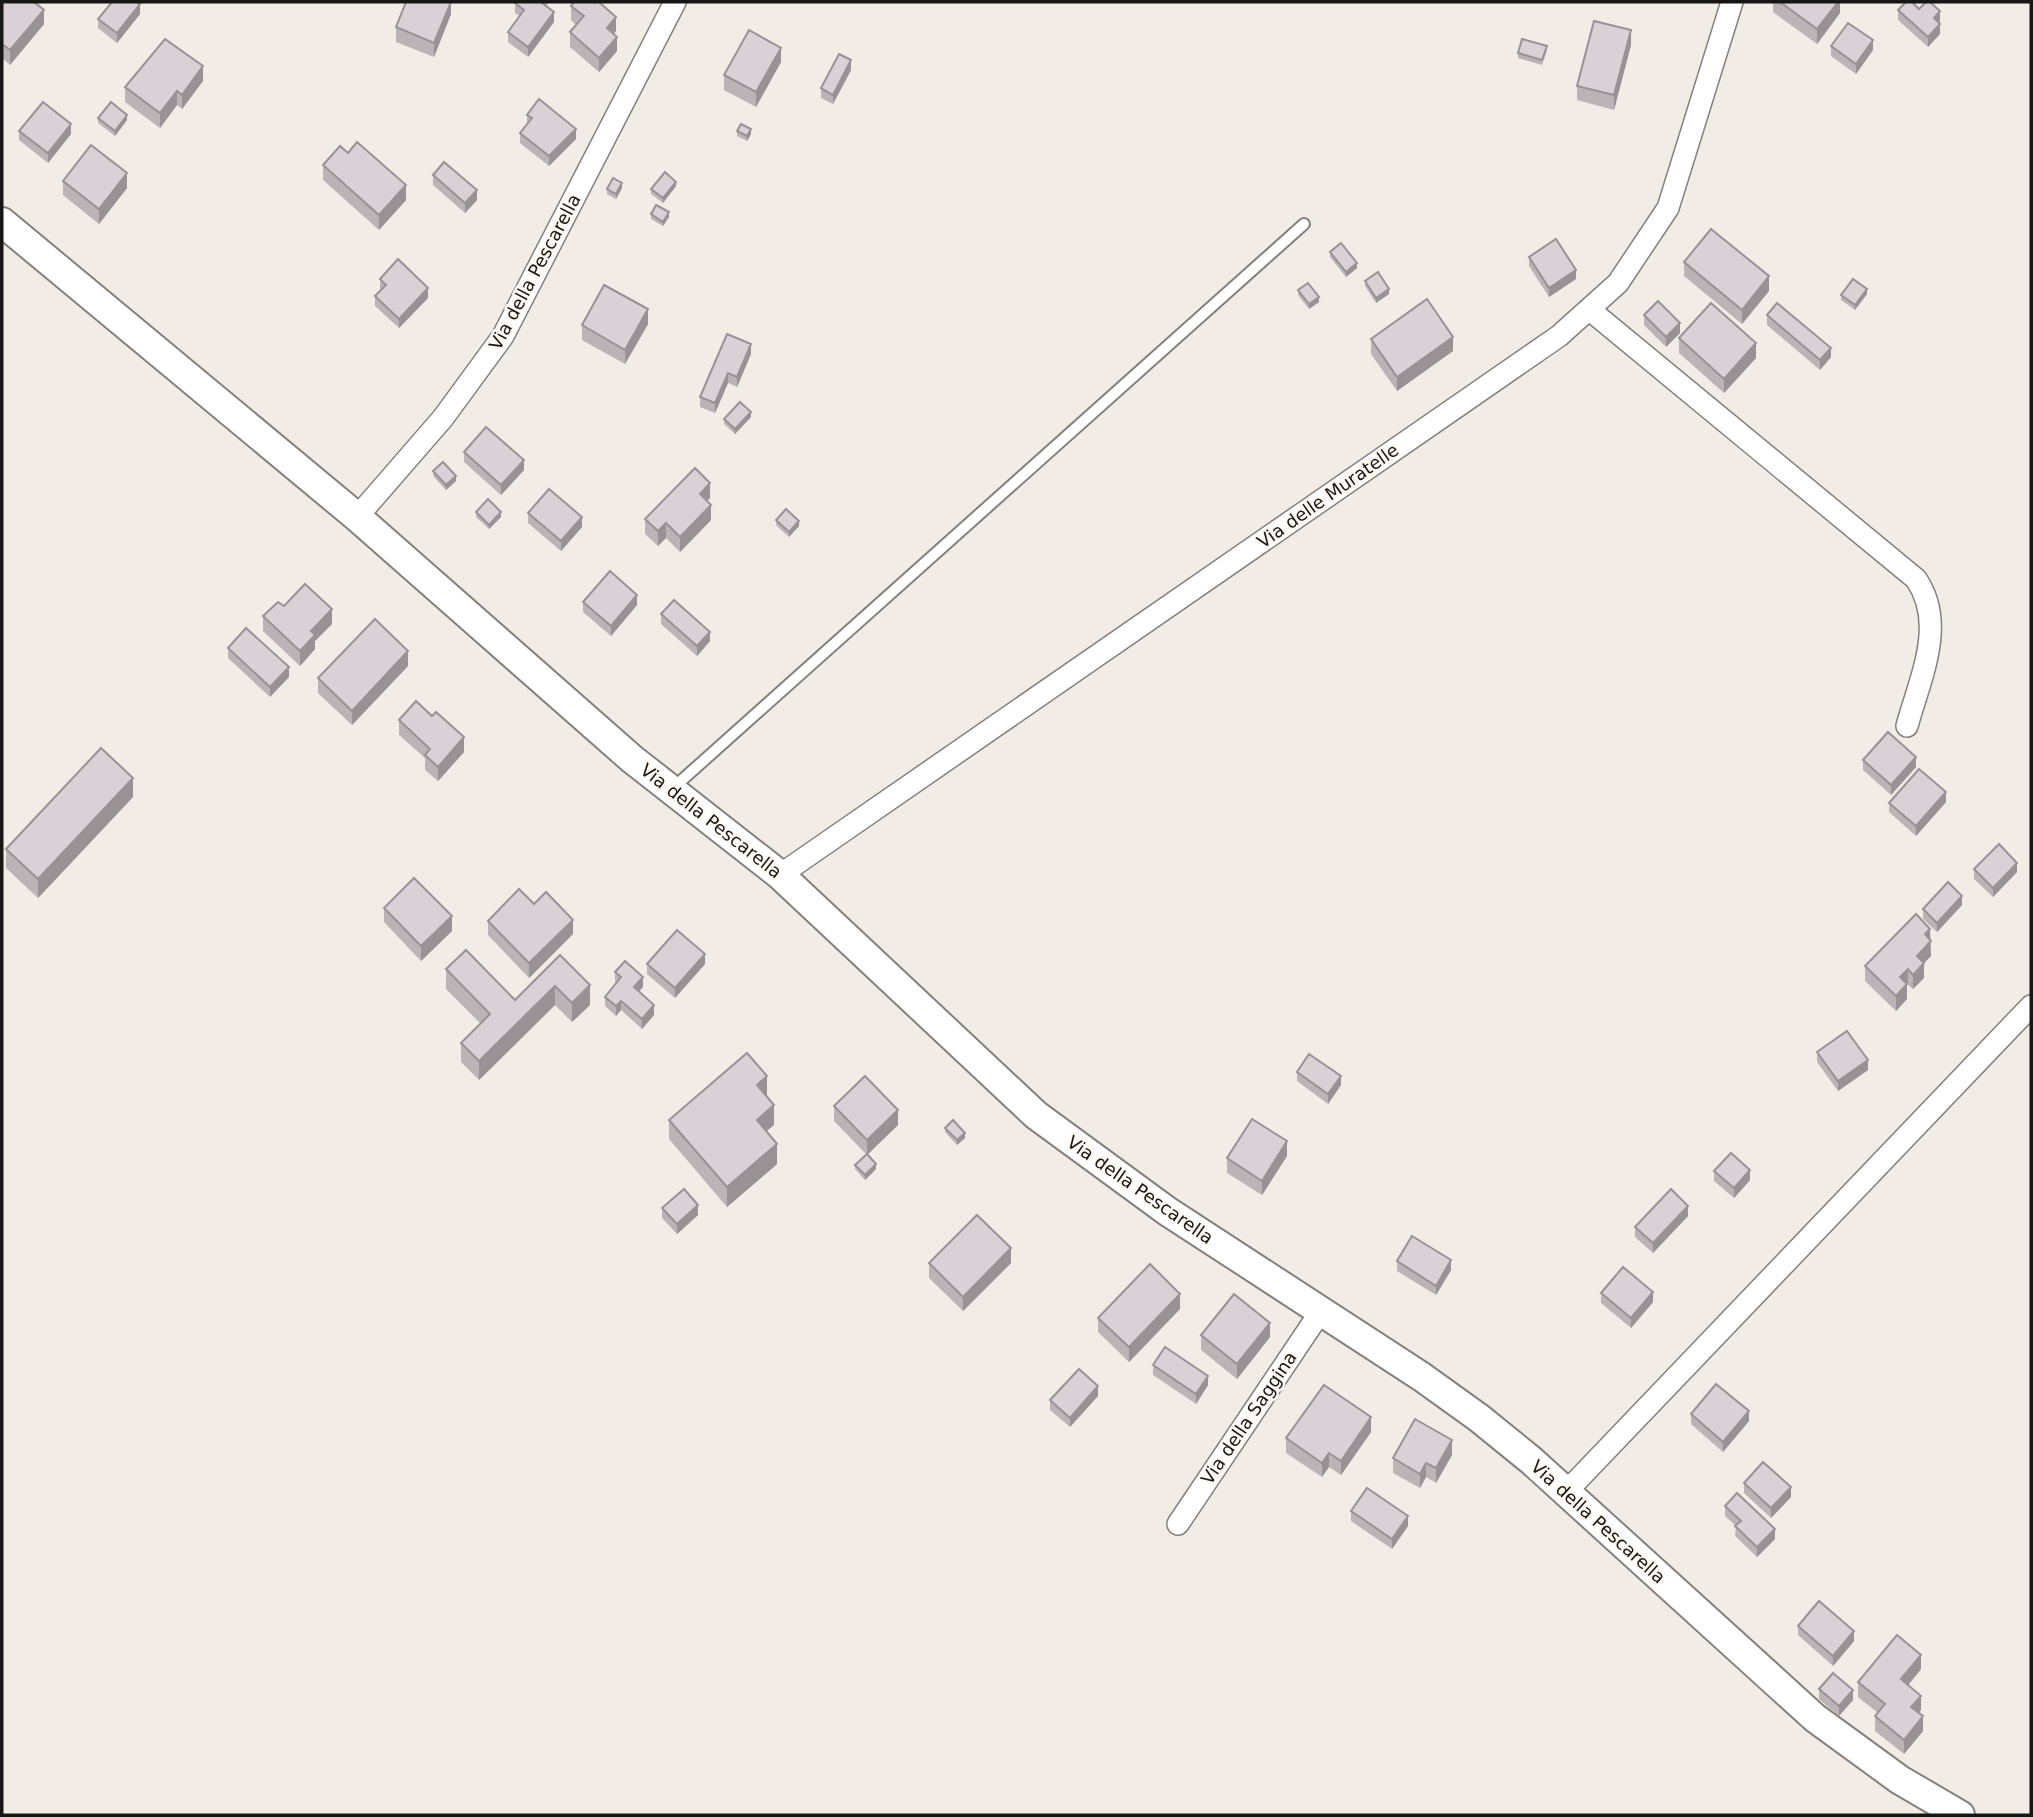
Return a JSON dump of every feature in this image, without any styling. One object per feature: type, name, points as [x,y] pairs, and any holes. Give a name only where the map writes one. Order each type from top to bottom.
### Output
[{"type":"street","name":"Via della Pescarella","points":[[357,517],[443,418],[503,336],[674,2]]},
{"type":"street","name":"Via delle Muratelle","points":[[780,875],[1559,336],[1590,310],[1633,264],[1668,208],[1732,2]]},
{"type":"street","name":"Via della Pescarella","points":[[2,222],[357,517],[670,789],[780,875],[1036,1115],[1147,1198],[1461,1405],[1566,1492],[1805,1710],[1878,1765],[1960,1815]]},
{"type":"street","points":[[1590,310],[1916,579],[1931,608],[1932,629],[1907,726]]},
{"type":"street","points":[[1566,1492],[2031,1006]]},
{"type":"street","name":"Via della Saggina","points":[[1178,1524],[1321,1311]]},
{"type":"lane","points":[[670,789],[1304,224]]},
{"type":"building","points":[[2,2],[34,2],[44,10],[10,50],[2,44]]},
{"type":"building","points":[[112,2],[140,4],[117,33],[98,19]]},
{"type":"building","points":[[406,2],[451,2],[434,43],[396,27]]},
{"type":"building","points":[[516,2],[543,2],[554,12],[528,47],[508,32],[524,10]]},
{"type":"building","points":[[574,2],[599,2],[616,17],[607,28],[617,37],[599,58],[570,32],[584,16],[571,6]]},
{"type":"building","points":[[1780,2],[1838,2],[1817,29]]},
{"type":"building","points":[[1906,2],[1912,2],[1919,9],[1926,2],[1930,2],[1940,11],[1934,18],[1940,24],[1928,37],[1898,10]]},
{"type":"building","points":[[1594,21],[1631,30],[1614,95],[1577,86]]},
{"type":"building","points":[[1848,23],[1873,40],[1856,64],[1831,46]]},
{"type":"building","points":[[749,30],[781,48],[756,92],[724,75]]},
{"type":"building","points":[[165,39],[203,66],[182,95],[177,91],[160,113],[125,87]]},
{"type":"building","points":[[1522,39],[1547,46],[1542,60],[1518,53]]},
{"type":"building","points":[[839,54],[851,60],[833,95],[821,88]]},
{"type":"building","points":[[539,99],[576,129],[549,156],[520,133],[532,118],[527,115]]},
{"type":"building","points":[[43,102],[71,124],[48,153],[19,131]]},
{"type":"building","points":[[111,102],[127,115],[115,131],[98,118]]},
{"type":"building","points":[[741,124],[751,129],[747,136],[737,131]]},
{"type":"building","points":[[357,142],[406,185],[379,215],[323,165],[340,146],[348,153]]},
{"type":"building","points":[[91,145],[127,173],[99,209],[63,181]]},
{"type":"building","points":[[444,162],[477,190],[465,203],[433,175]]},
{"type":"building","points":[[665,172],[676,182],[663,198],[651,189]]},
{"type":"building","points":[[613,178],[622,183],[616,194],[607,189]]},
{"type":"building","points":[[656,205],[669,212],[663,222],[651,214]]},
{"type":"building","points":[[1711,229],[1769,276],[1742,310],[1684,262]]},
{"type":"building","points":[[1556,239],[1576,270],[1549,288],[1529,257]]},
{"type":"building","points":[[1341,243],[1357,263],[1346,272],[1330,252]]},
{"type":"building","points":[[398,259],[428,288],[399,319],[375,296],[386,285],[380,279]]},
{"type":"building","points":[[1378,272],[1389,289],[1376,298],[1365,281]]},
{"type":"building","points":[[1853,279],[1867,289],[1855,305],[1841,295]]},
{"type":"building","points":[[1308,283],[1319,297],[1309,304],[1298,290]]},
{"type":"building","points":[[604,285],[648,309],[625,350],[582,325]]},
{"type":"building","points":[[1427,299],[1453,337],[1397,377],[1371,339]]},
{"type":"building","points":[[1658,301],[1680,323],[1666,337],[1644,315]]},
{"type":"building","points":[[1711,303],[1756,343],[1724,379],[1679,338]]},
{"type":"building","points":[[1777,303],[1831,348],[1820,360],[1767,315]]},
{"type":"building","points":[[727,334],[751,344],[737,377],[728,373],[715,403],[700,397]]},
{"type":"building","points":[[740,402],[751,412],[735,429],[724,419]]},
{"type":"building","points":[[486,427],[524,460],[501,485],[464,452]]},
{"type":"building","points":[[443,462],[456,476],[446,485],[433,471]]},
{"type":"building","points":[[695,468],[710,483],[700,494],[711,505],[680,537],[666,523],[658,531],[645,519]]},
{"type":"building","points":[[549,489],[582,517],[561,541],[528,513]]},
{"type":"building","points":[[488,499],[501,512],[489,525],[476,512]]},
{"type":"building","points":[[786,509],[799,521],[789,532],[776,520]]},
{"type":"building","points":[[610,571],[637,595],[611,626],[583,602]]},
{"type":"building","points":[[305,584],[332,609],[311,631],[315,635],[300,651],[263,616],[278,602],[284,606]]},
{"type":"building","points":[[674,600],[710,632],[697,646],[661,614]]},
{"type":"building","points":[[375,619],[408,651],[352,711],[318,678]]},
{"type":"building","points":[[246,628],[289,667],[270,687],[228,648]]},
{"type":"building","points":[[416,701],[432,716],[436,712],[464,737],[438,767],[425,755],[430,749],[399,720]]},
{"type":"building","points":[[1888,732],[1916,757],[1891,785],[1863,760]]},
{"type":"building","points":[[101,748],[133,778],[38,879],[6,849]]},
{"type":"building","points":[[1919,769],[1946,792],[1916,826],[1889,803]]},
{"type":"building","points":[[1999,844],[2017,863],[1993,888],[1974,869]]},
{"type":"building","points":[[414,878],[452,916],[421,946],[384,908]]},
{"type":"building","points":[[1948,882],[1962,896],[1937,923],[1923,909]]},
{"type":"building","points":[[519,889],[534,904],[546,892],[573,920],[529,963],[488,921]]},
{"type":"building","points":[[1916,914],[1930,929],[1925,934],[1931,941],[1917,956],[1924,963],[1913,975],[1908,969],[1900,977],[1907,984],[1896,996],[1865,966]]},
{"type":"building","points":[[677,930],[705,954],[675,988],[647,964]]},
{"type":"building","points":[[466,950],[515,1000],[560,955],[590,985],[572,1003],[555,986],[479,1061],[461,1043],[490,1014],[446,969]]},
{"type":"building","points":[[625,961],[643,977],[634,987],[654,1005],[642,1019],[621,1001],[616,1006],[605,997],[621,977],[615,972]]},
{"type":"building","points":[[1847,1031],[1868,1060],[1838,1081],[1817,1052]]},
{"type":"building","points":[[747,1053],[767,1076],[757,1085],[774,1105],[757,1120],[777,1144],[727,1187],[669,1120]]},
{"type":"building","points":[[1309,1054],[1341,1076],[1328,1094],[1297,1072]]},
{"type":"building","points":[[865,1076],[898,1110],[867,1140],[834,1106]]},
{"type":"building","points":[[1252,1119],[1287,1141],[1262,1181],[1227,1158]]},
{"type":"building","points":[[953,1120],[965,1133],[957,1140],[945,1128]]},
{"type":"building","points":[[1731,1153],[1750,1170],[1734,1188],[1714,1171]]},
{"type":"building","points":[[867,1154],[876,1164],[865,1175],[855,1165]]},
{"type":"building","points":[[684,1189],[698,1205],[677,1224],[662,1208]]},
{"type":"building","points":[[1671,1189],[1688,1206],[1653,1243],[1635,1227]]},
{"type":"building","points":[[977,1215],[1011,1248],[963,1297],[929,1263]]},
{"type":"building","points":[[1412,1236],[1451,1260],[1436,1286],[1397,1261]]},
{"type":"building","points":[[1150,1264],[1180,1294],[1129,1347],[1098,1318]]},
{"type":"building","points":[[1623,1267],[1653,1292],[1631,1318],[1601,1293]]},
{"type":"building","points":[[1234,1294],[1270,1323],[1237,1364],[1201,1335]]},
{"type":"building","points":[[1165,1347],[1208,1376],[1196,1394],[1153,1365]]},
{"type":"building","points":[[1079,1369],[1098,1386],[1070,1418],[1050,1400]]},
{"type":"building","points":[[1716,1384],[1749,1411],[1723,1442],[1691,1414]]},
{"type":"building","points":[[1324,1385],[1371,1417],[1341,1461],[1329,1453],[1322,1463],[1286,1438]]},
{"type":"building","points":[[1415,1419],[1452,1440],[1436,1468],[1426,1463],[1420,1474],[1393,1458]]},
{"type":"building","points":[[1763,1462],[1791,1487],[1771,1508],[1744,1483]]},
{"type":"building","points":[[1367,1488],[1408,1516],[1392,1539],[1351,1511]]},
{"type":"building","points":[[1737,1493],[1775,1529],[1757,1547],[1735,1526],[1741,1521],[1725,1506]]},
{"type":"building","points":[[1819,1601],[1854,1631],[1833,1656],[1798,1626]]},
{"type":"building","points":[[1897,1635],[1921,1655],[1901,1679],[1921,1696],[1911,1707],[1923,1716],[1904,1740],[1875,1716],[1885,1704],[1858,1682]]},
{"type":"building","points":[[1833,1673],[1853,1690],[1839,1706],[1819,1689]]}]
